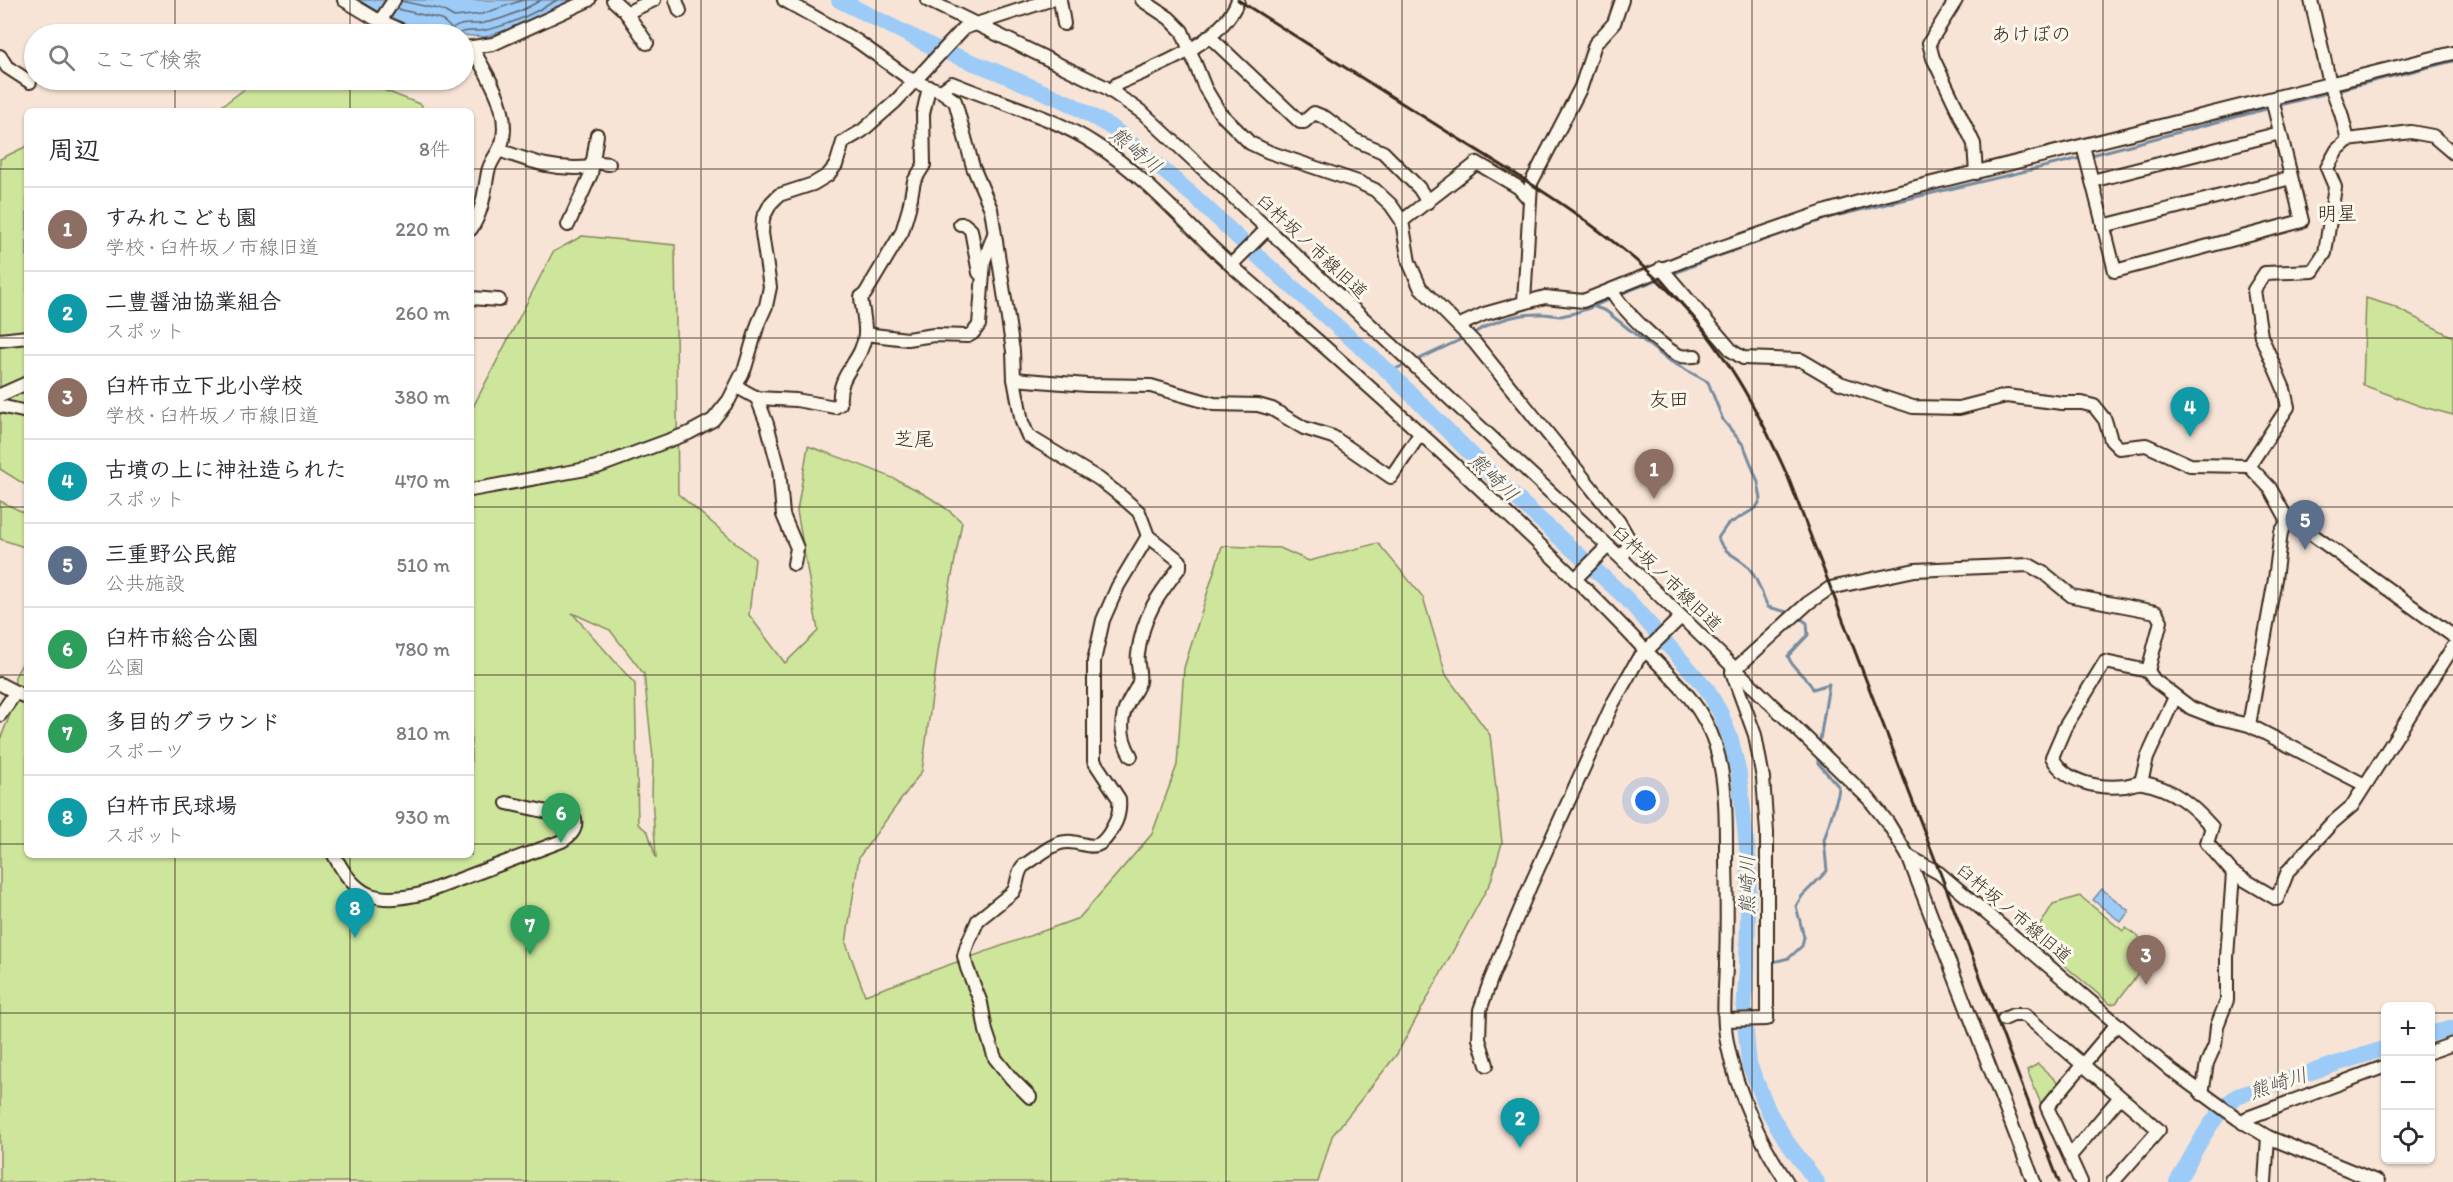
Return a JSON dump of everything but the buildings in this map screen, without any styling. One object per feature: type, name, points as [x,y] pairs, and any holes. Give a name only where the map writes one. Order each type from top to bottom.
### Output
[{"type":"street","points":[[345,0],[392,24]]},
{"type":"street","points":[[382,19],[394,0]]},
{"type":"street","points":[[474,47],[493,44],[511,37],[589,0]]},
{"type":"street","points":[[613,0],[626,13],[647,43]]},
{"type":"street","points":[[626,13],[654,0]]},
{"type":"street","points":[[784,0],[918,77],[955,101],[973,167],[991,209],[1013,351],[1014,379],[1022,423],[1028,436],[1099,479],[1122,497],[1139,512],[1148,536],[1180,561],[1180,567],[1149,610],[1142,628],[1137,660],[1139,682],[1123,713],[1122,723],[1125,746],[1131,756]]},
{"type":"street","name":"臼杵坂ノ市線旧道","points":[[927,0],[969,26],[1112,92],[1143,113],[1265,231],[1420,371],[1605,549],[1622,559],[1678,620],[1734,668],[1823,753],[1879,810],[1908,856],[1940,873],[2205,1097],[2268,1137],[2378,1182]]},
{"type":"street","points":[[1142,0],[1176,24],[1182,31],[1205,88],[1220,113],[1250,143],[1375,190],[1391,205],[1402,221],[1409,262],[1420,287],[1462,327],[1539,420],[1624,529],[1630,544],[1622,559]]},
{"type":"street","points":[[1112,92],[1118,84],[1190,50],[1209,36],[1228,17],[1238,0]]},
{"type":"street","points":[[1524,302],[1531,183],[1581,87],[1595,44],[1614,23],[1622,0]]},
{"type":"street","points":[[1956,0],[1929,43],[1933,58],[1974,144],[1976,173]]},
{"type":"street","points":[[2311,0],[2332,89],[2348,140]]},
{"type":"street","points":[[474,489],[597,467],[670,441],[713,420],[737,387],[750,358],[770,288],[762,233],[763,218],[778,195],[813,184],[828,175],[836,165],[843,142],[862,131],[969,26],[1057,1],[1064,24]]},
{"type":"street","points":[[1209,36],[1300,122],[1304,122],[1314,113],[1326,118],[1355,140],[1383,152],[1419,188],[1428,202]]},
{"type":"street","points":[[1462,327],[1484,314],[1545,297],[1583,301],[1613,294],[1827,211],[1976,173],[2085,152],[2332,89],[2453,53]]},
{"type":"street","points":[[0,56],[8,67],[24,78]]},
{"type":"street","points":[[474,58],[495,90],[503,112],[503,139],[488,170],[482,210],[474,224]]},
{"type":"street","points":[[737,387],[757,398],[795,400],[837,407],[840,404],[839,387],[856,358],[865,334],[861,297],[902,232],[914,181],[925,163],[923,114],[935,89],[952,83],[1061,126],[1096,144],[1126,167],[1576,577],[1696,704],[1712,735],[1720,763],[1726,837],[1728,1047],[1745,1099],[1768,1154],[1787,1182]]},
{"type":"street","points":[[2085,152],[2115,271],[2302,221],[2273,104]]},
{"type":"street","points":[[2249,466],[2288,407],[2284,389],[2261,336],[2254,290],[2265,273],[2313,271],[2325,254],[2335,187],[2327,168],[2337,150],[2348,140],[2411,132],[2433,136],[2453,153]]},
{"type":"street","points":[[2092,181],[2280,133]]},
{"type":"street","points":[[568,225],[584,191],[597,135]]},
{"type":"street","points":[[499,150],[556,168],[609,164]]},
{"type":"street","points":[[1402,221],[1478,163],[1518,186],[1529,199]]},
{"type":"street","points":[[2103,226],[2291,178]]},
{"type":"street","points":[[960,224],[964,224],[971,230],[982,282]]},
{"type":"street","points":[[1232,264],[1265,231]]},
{"type":"street","points":[[865,334],[907,339],[934,335],[968,336],[973,333],[978,325],[986,252],[994,234]]},
{"type":"street","points":[[1665,273],[1732,351],[1743,358],[1801,360],[1840,383],[1913,408],[1959,408],[2006,396],[2062,403],[2082,403],[2094,406],[2105,420],[2111,440],[2119,448],[2146,445],[2190,465],[2249,466],[2270,488],[2288,521],[2306,530],[2453,636]]},
{"type":"street","points":[[1613,294],[1628,313],[1668,348],[1680,356],[1695,356]]},
{"type":"street","points":[[474,298],[499,300]]},
{"type":"street","points":[[0,340],[24,337]]},
{"type":"street","points":[[1014,379],[1086,385],[1151,386],[1214,404],[1249,405],[1272,409],[1304,428],[1333,437],[1391,477],[1420,435]]},
{"type":"street","points":[[0,395],[24,384]]},
{"type":"street","points":[[757,398],[767,424],[779,469],[783,515],[797,548],[794,564]]},
{"type":"street","points":[[0,406],[24,411]]},
{"type":"street","points":[[2249,725],[2281,532],[2288,521]]},
{"type":"street","points":[[1030,1097],[995,1058],[986,1031],[981,1003],[964,956],[978,920],[1013,892],[1019,870],[1023,866],[1063,842],[1091,846],[1099,844],[1109,836],[1116,821],[1119,799],[1113,786],[1104,779],[1094,761],[1095,654],[1103,620],[1118,586],[1148,536]]},
{"type":"street","points":[[1576,577],[1605,549]]},
{"type":"street","points":[[1726,1020],[1767,1019],[1767,832],[1763,778],[1755,735],[1732,675],[1734,668],[1794,615],[1830,588],[1889,574],[1915,570],[2030,565],[2072,596],[2156,612],[2161,621],[2148,671]]},
{"type":"street","points":[[1487,1065],[1479,1039],[1480,1010],[1491,979],[1593,743],[1638,659],[1678,620]]},
{"type":"street","points":[[2365,785],[2249,725],[2197,711],[2154,680],[2148,671],[2105,662],[2102,663],[2065,726],[2052,757],[2076,780],[2124,786],[2141,782],[2174,792],[2212,827],[2207,843],[2233,873],[2277,899],[2288,871],[2331,824],[2352,806],[2453,647]]},
{"type":"street","points":[[0,684],[22,695],[0,715]]},
{"type":"street","points":[[2141,782],[2147,758],[2175,697]]},
{"type":"street","points":[[336,858],[347,876],[368,894],[378,899],[399,899],[421,894],[562,841],[572,833],[575,819],[571,817],[507,803]]},
{"type":"street","points":[[1908,856],[2034,1182]]},
{"type":"street","points":[[2205,1097],[2208,1063],[2215,1045],[2217,1026],[2227,1000],[2233,873]]},
{"type":"street","points":[[2004,1018],[2013,1015],[2025,1016],[2159,1130],[2113,1182]]},
{"type":"street","points":[[2081,1182],[2047,1107],[2117,1024]]},
{"type":"street","points":[[2435,1050],[2453,1044]]},
{"type":"street","points":[[2240,1121],[2381,1068]]},
{"type":"street","points":[[2070,1156],[2120,1097]]},
{"type":"street","points":[[2265,1182],[2268,1137]]},
{"type":"green space","points":[[243,90],[384,90],[422,105],[422,108],[219,108]]},
{"type":"green space","points":[[24,147],[24,484],[0,469],[0,159]]},
{"type":"green space","points":[[582,236],[675,245],[678,494],[755,559],[749,615],[785,663],[818,631],[797,511],[808,446],[889,476],[928,496],[962,522],[939,645],[922,771],[859,857],[846,943],[865,995],[1079,918],[1152,834],[1177,765],[1184,668],[1222,546],[1280,548],[1309,561],[1378,543],[1423,597],[1446,675],[1490,735],[1502,843],[1491,881],[1397,1054],[1332,1136],[1318,1182],[0,1182],[0,740],[13,707],[15,677],[24,660],[24,858],[474,858],[474,405],[553,252]],"holes":[[[572,613],[610,630],[644,674],[653,758],[652,796],[656,858],[648,832],[638,824],[635,684]]]},
{"type":"green space","points":[[2366,298],[2392,306],[2453,337],[2453,415],[2420,406],[2363,385]]},
{"type":"green space","points":[[0,501],[24,513],[24,547],[0,539]]},
{"type":"green space","points":[[2080,896],[2123,931],[2126,928],[2156,950],[2116,1003],[2110,1004],[2032,938],[2053,904]]},
{"type":"green space","points":[[2038,1064],[2061,1085],[2046,1103],[2041,1104],[2027,1070]]},
{"type":"water","points":[[351,0],[572,0],[528,23],[485,37],[474,36],[474,24],[395,22]]},
{"type":"water","points":[[2102,889],[2129,911],[2121,922],[2093,900]]},
{"type":"waterway","name":"熊崎川","points":[[839,0],[933,47],[1069,103],[1114,129],[1195,197],[1264,262],[1389,372],[1502,485],[1626,598],[1707,689],[1721,714],[1731,740],[1739,774],[1749,866],[1744,1013],[1749,1064],[1769,1112],[1787,1142],[1817,1182]]},
{"type":"waterway","points":[[2337,90],[2453,61]]},
{"type":"waterway","points":[[2276,106],[2331,92]]},
{"type":"waterway","points":[[2088,156],[2270,108]]},
{"type":"waterway","points":[[1670,275],[1831,217],[2081,158]]},
{"type":"waterway","points":[[1620,294],[1664,277]]},
{"type":"waterway","points":[[1472,334],[1506,319],[1534,314],[1568,315],[1614,297]]},
{"type":"waterway","points":[[1595,307],[1606,311],[1668,360],[1708,382],[1723,420],[1744,446],[1758,482],[1761,499],[1756,508],[1727,525],[1718,538],[1724,548],[1752,572],[1768,607],[1791,613]]},
{"type":"waterway","points":[[1415,361],[1464,338]]},
{"type":"waterway","points":[[1389,372],[1406,364]]},
{"type":"waterway","points":[[1797,616],[1807,623],[1808,635],[1788,656],[1790,661],[1813,689],[1829,684],[1819,746]]},
{"type":"waterway","points":[[1773,962],[1789,958],[1802,946],[1804,937],[1796,906],[1802,896],[1827,871],[1824,840],[1839,787],[1818,763],[1818,756]]},
{"type":"waterway","name":"熊崎川","points":[[2435,1033],[2453,1028]]},
{"type":"waterway","name":"熊崎川","points":[[2177,1182],[2211,1124],[2237,1096],[2381,1050]]},
{"type":"railway","points":[[1238,0],[1568,208],[1647,270],[1690,313],[1723,356],[1752,403],[1788,477],[2059,1182]]},
{"type":"place","name":"古墳の上に神社造られた","points":[[2190,437]]},
{"type":"place","name":"すみれこども園","points":[[1654,499]]},
{"type":"place","name":"三重野公民館","points":[[2305,550]]},
{"type":"place","name":"臼杵市総合公園","points":[[561,843]]},
{"type":"place","name":"臼杵市民球場","points":[[355,938]]},
{"type":"place","name":"多目的グラウンド","points":[[530,955]]},
{"type":"place","name":"臼杵市立下北小学校","points":[[2146,985]]},
{"type":"place","name":"二豊醤油協業組合","points":[[1520,1148]]},
{"type":"district","name":"あけぼの","points":[[2031,34]]},
{"type":"district","name":"明星","points":[[2337,213]]},
{"type":"district","name":"友田","points":[[1669,399]]},
{"type":"district","name":"芝尾","points":[[914,439]]}]
